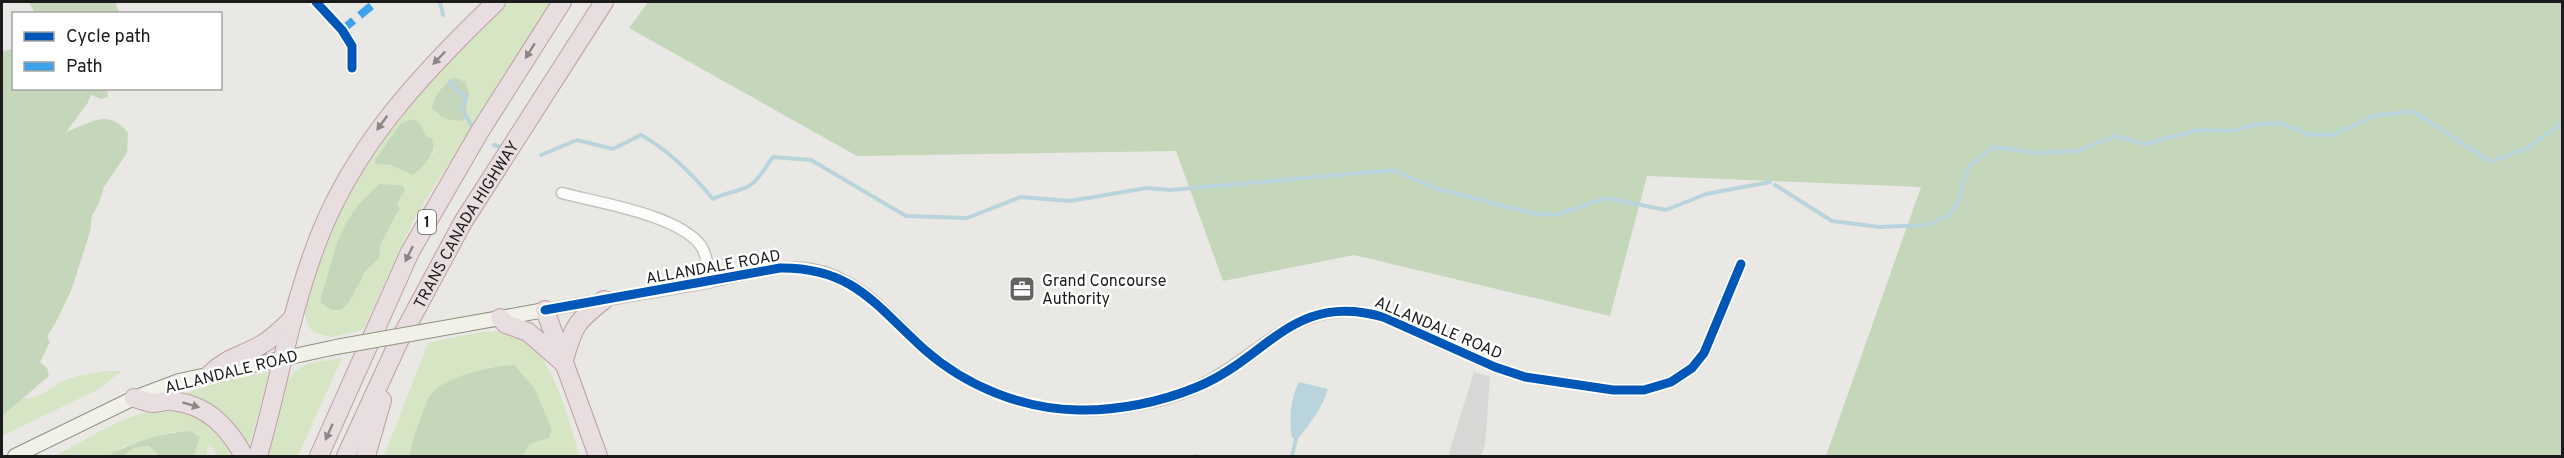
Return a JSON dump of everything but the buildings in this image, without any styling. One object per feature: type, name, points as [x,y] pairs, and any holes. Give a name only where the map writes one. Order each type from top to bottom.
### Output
[{"type":"highway","points":[[258,456],[293,317],[323,227],[359,157],[386,118],[413,86],[496,2]]},
{"type":"highway","name":"TRANS CANADA HIGHWAY","points":[[319,456],[410,252],[480,131],[562,2]]},
{"type":"highway","name":"TRANS CANADA HIGHWAY","points":[[346,456],[398,344],[463,222],[604,2]]},
{"type":"highway","points":[[563,363],[575,326],[580,318],[604,300]]},
{"type":"highway","points":[[545,310],[596,453]]},
{"type":"highway","points":[[210,374],[225,360],[262,345],[276,335],[293,317]]},
{"type":"highway","points":[[500,318],[506,324],[528,332],[563,363]]},
{"type":"highway","points":[[366,456],[398,344]]},
{"type":"highway","points":[[134,398],[152,403],[169,400],[199,407],[226,428],[244,456]]},
{"type":"main road","name":"ALLANDALE ROAD","points":[[15,456],[134,398],[179,381],[284,357],[545,310]]},
{"type":"street","points":[[316,2],[342,30],[352,46],[352,68]]},
{"type":"street","points":[[562,193],[667,221],[686,232],[700,245],[705,255],[708,282]]},
{"type":"street","name":"ALLANDALE ROAD","points":[[545,310],[780,268],[797,268],[826,273],[853,286],[874,301],[925,350],[954,372],[990,391],[1020,401],[1050,408],[1079,411],[1154,401],[1198,387],[1227,371],[1293,324],[1343,310],[1364,311],[1383,316],[1495,367],[1525,376],[1613,390],[1644,390],[1671,382],[1692,368],[1704,353],[1741,264]]},
{"type":"shaded area","points":[[1474,372],[1490,377],[1485,445],[1481,456],[1450,456],[1449,453]]},
{"type":"green space","points":[[31,2],[118,2],[116,6],[120,12],[34,12]]},
{"type":"green space","points":[[507,2],[552,2],[416,215],[363,330],[331,337],[313,332],[306,318],[306,298],[327,236],[345,197],[367,161],[418,94]],"holes":[[[435,151],[429,158],[401,170],[390,165]],[[379,184],[402,185],[405,190],[397,204],[397,215],[380,245],[379,258],[359,280],[356,291],[321,297],[337,242]]]},
{"type":"green space","points":[[648,2],[2562,2],[2562,456],[1826,456],[1921,187],[1647,176],[1610,316],[1354,255],[1223,281],[1176,151],[857,156],[629,28]]},
{"type":"green space","points":[[12,49],[12,90],[107,90],[108,97],[101,99],[91,95],[66,132],[106,119],[121,125],[128,133],[127,153],[104,187],[92,216],[90,232],[71,291],[47,336],[50,342],[40,362],[47,368],[49,376],[2,416],[2,51]]},
{"type":"green space","points":[[455,77],[465,82],[469,93],[464,121],[444,118],[432,107],[440,90]]},
{"type":"green space","points":[[413,119],[420,124],[427,138],[431,138],[433,143],[432,153],[426,163],[413,175],[390,165],[375,164],[375,160],[401,123]]},
{"type":"green space","points":[[379,184],[402,185],[405,190],[397,204],[400,208],[380,245],[379,258],[365,272],[348,304],[341,310],[331,310],[321,302],[321,297],[337,242],[358,205]]},
{"type":"green space","points":[[503,331],[529,344],[541,356],[561,398],[580,456],[522,456],[530,444],[549,438],[552,430],[535,389],[491,367],[456,378],[431,394],[409,456],[384,456],[428,343],[480,332]]},
{"type":"green space","points":[[342,358],[298,456],[264,456],[277,405],[288,380],[305,365]]},
{"type":"green space","points":[[514,365],[535,389],[552,430],[549,438],[530,444],[522,456],[409,456],[418,424],[431,394],[447,382],[469,373]]},
{"type":"green space","points":[[104,371],[122,371],[99,389],[2,436],[2,416],[21,398],[39,395],[70,378]]},
{"type":"green space","points":[[269,372],[249,449],[243,438],[227,421],[209,410],[176,396],[223,381]]},
{"type":"green space","points":[[167,407],[199,418],[215,428],[234,456],[218,456],[209,443],[206,456],[194,456],[200,437],[191,431],[173,432],[127,445],[107,456],[55,456],[124,420],[139,414],[167,410]]},
{"type":"green space","points":[[191,431],[200,437],[194,456],[159,456],[149,446],[134,448],[125,454],[126,456],[107,456],[147,439]]},
{"type":"green space","points":[[149,446],[159,456],[126,456],[125,454],[134,448]]},
{"type":"water","points":[[1299,382],[1328,389],[1319,409],[1298,439],[1292,438],[1291,416],[1292,402]]},
{"type":"waterway","points":[[440,2],[443,15]]},
{"type":"waterway","points":[[450,81],[453,87],[466,97],[462,109],[472,126]]},
{"type":"waterway","points":[[1775,185],[1832,221],[1880,227],[1926,225],[1948,216],[1957,203],[1969,166],[1994,147],[2036,153],[2077,151],[2116,136],[2145,144],[2198,130],[2233,131],[2252,125],[2280,123],[2310,135],[2332,135],[2374,116],[2413,111],[2491,162],[2529,147],[2562,123]]},
{"type":"waterway","points":[[541,155],[577,140],[613,149],[641,135],[680,164],[713,199],[749,186],[759,177],[773,157],[811,160],[906,216],[967,218],[1021,197],[1070,201],[1147,188],[1170,190],[1394,170],[1435,188],[1535,214],[1556,215],[1606,198],[1666,210],[1706,194],[1770,182]]},
{"type":"waterway","points":[[494,145],[500,147]]},
{"type":"waterway","points":[[1292,456],[1296,439]]},
{"type":"marked path","points":[[342,30],[376,2]]},
{"type":"cycle path","points":[[316,2],[342,30],[352,46],[352,68]]},
{"type":"cycle path","points":[[545,310],[780,268],[805,269],[827,274],[862,292],[941,363],[977,385],[1016,400],[1057,409],[1093,410],[1123,407],[1183,392],[1222,375],[1283,331],[1303,320],[1326,313],[1352,311],[1383,317],[1495,367],[1525,377],[1613,390],[1644,390],[1671,382],[1692,368],[1704,353],[1741,264]]},
{"type":"place","name":"Grand Concourse Authority","points":[[1022,289]]}]
